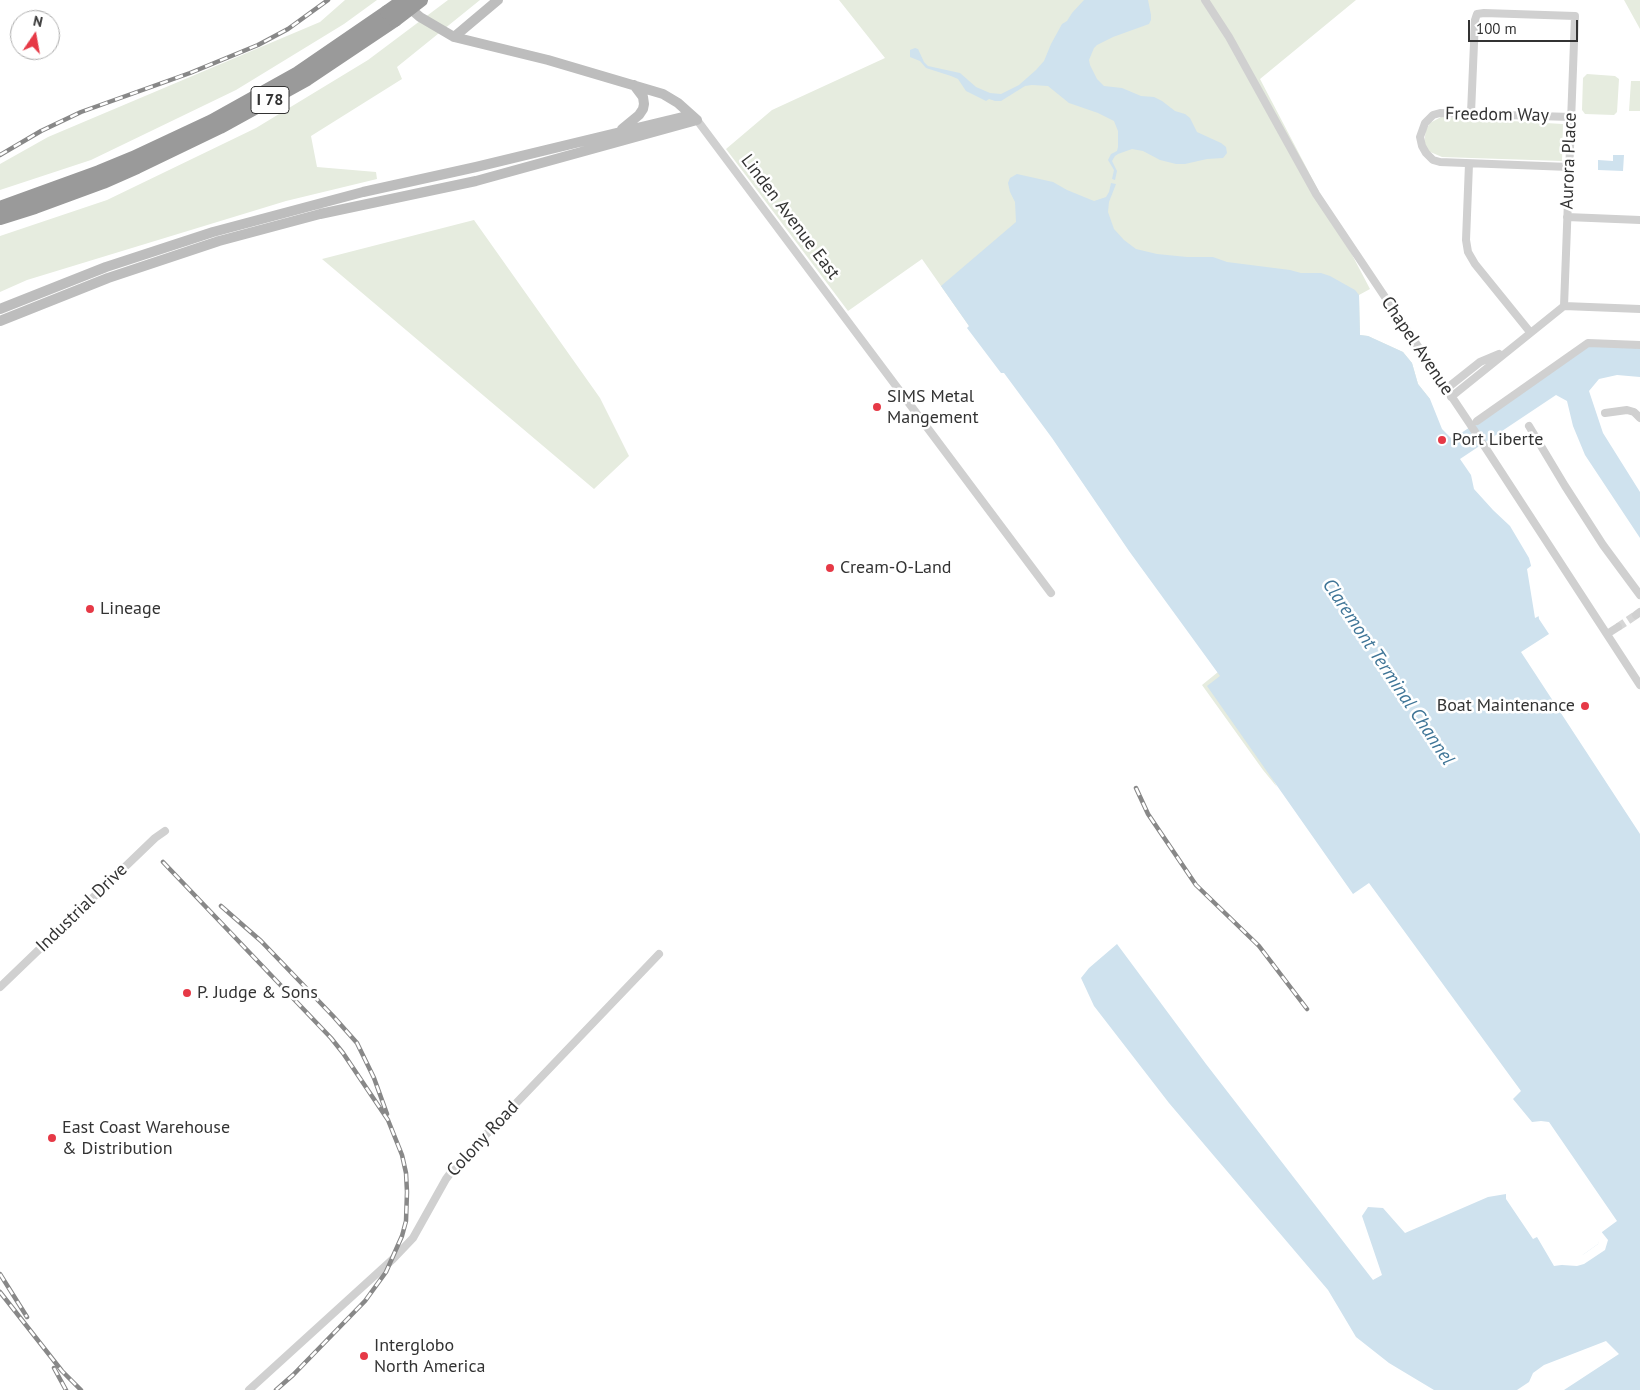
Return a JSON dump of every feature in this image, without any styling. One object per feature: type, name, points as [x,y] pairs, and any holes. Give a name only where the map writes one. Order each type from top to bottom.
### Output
[{"type":"highway","name":"I 78","points":[[391,16],[403,0]]},
{"type":"highway","name":"I 78","points":[[0,218],[68,195],[135,163],[220,127],[282,93],[348,52],[391,16],[421,0]]},
{"type":"highway","name":"I 78","points":[[0,208],[64,185],[135,163]]},
{"type":"street","name":"Linden Avenue East","points":[[403,0],[420,17],[454,37],[548,60],[634,85],[668,96],[678,103],[694,118],[858,333],[960,473],[1051,593]]},
{"type":"street","points":[[454,37],[498,0]]},
{"type":"street","name":"Chapel Avenue","points":[[1206,0],[1229,37],[1316,194],[1451,397],[1474,423],[1484,446],[1640,685]]},
{"type":"street","name":"Aurora Place","points":[[1471,113],[1475,20],[1477,14],[1484,12],[1575,16],[1564,306]]},
{"type":"street","points":[[620,131],[639,115],[643,109],[643,97],[634,85]]},
{"type":"street","name":"Freedom Way","points":[[1569,167],[1443,163],[1433,160],[1424,150],[1420,137],[1425,123],[1436,114],[1448,112],[1571,117]]},
{"type":"street","points":[[0,309],[99,270],[213,232],[363,192],[476,167],[620,131],[694,118]]},
{"type":"street","points":[[0,321],[164,258],[269,227],[485,179],[694,118]]},
{"type":"street","points":[[1469,164],[1466,240],[1468,252],[1475,264],[1530,332]]},
{"type":"street","points":[[1567,217],[1640,220]]},
{"type":"street","points":[[1451,397],[1564,306],[1640,309]]},
{"type":"street","points":[[1474,423],[1588,343],[1640,345]]},
{"type":"street","points":[[1446,389],[1480,362],[1507,350]]},
{"type":"street","points":[[1605,413],[1627,410],[1634,412],[1640,418]]},
{"type":"street","points":[[1529,426],[1612,558],[1640,595]]},
{"type":"street","points":[[1607,634],[1618,627]]},
{"type":"street","name":"Industrial Drive","points":[[0,988],[148,845],[165,831]]},
{"type":"street","name":"Colony Road","points":[[249,1390],[393,1259],[413,1238],[446,1179],[455,1167],[659,954]]},
{"type":"shaded area","points":[[345,0],[377,0],[344,24],[236,90],[91,160],[0,190],[0,164],[48,137],[320,22]]},
{"type":"shaded area","points":[[448,0],[480,0],[397,67],[402,79],[311,136],[317,167],[376,172],[377,179],[286,201],[27,280],[0,292],[0,236],[107,200],[256,128],[368,60]]},
{"type":"shaded area","points":[[839,0],[1356,0],[1260,79],[1370,289],[1359,295],[1360,335],[1368,336],[1403,352],[1412,363],[1418,384],[1430,399],[969,326],[922,259],[848,311],[726,149],[772,110],[885,58]]},
{"type":"shaded area","points":[[1624,0],[1640,0],[1640,29]]},
{"type":"shaded area","points":[[1587,74],[1615,76],[1619,79],[1617,112],[1614,115],[1585,114],[1582,110],[1583,78]]},
{"type":"shaded area","points":[[1631,81],[1640,81],[1640,111],[1629,111]]},
{"type":"shaded area","points":[[1441,117],[1563,124],[1562,161],[1442,157],[1428,151],[1424,142],[1426,130],[1430,123]]},
{"type":"shaded area","points":[[474,220],[600,398],[629,456],[594,489],[322,259]]},
{"type":"shaded area","points":[[1218,672],[1221,676],[1277,787],[1202,685]]},
{"type":"water","points":[[1084,0],[1148,0],[1151,15],[1149,24],[1097,45],[1089,60],[1090,65],[1097,79],[1104,86],[1122,88],[1141,96],[1154,97],[1175,111],[1185,114],[1190,118],[1197,132],[1226,147],[1227,153],[1223,158],[1176,164],[1160,160],[1143,151],[1132,149],[1118,154],[1112,161],[1117,171],[1115,180],[1112,179],[1114,170],[1108,160],[1111,154],[1117,151],[1118,147],[1118,131],[1114,121],[1069,103],[1048,86],[1025,86],[1001,101],[989,99],[986,101],[966,91],[958,79],[926,68],[920,61],[910,57],[910,50],[918,49],[928,66],[960,73],[976,87],[990,93],[1001,94],[1019,85],[1044,61],[1062,24],[1067,21]]},
{"type":"water","points":[[1613,155],[1624,155],[1623,171],[1598,170],[1598,160],[1613,161]]},
{"type":"water","name":"Claremont Terminal Channel","points":[[1017,174],[1053,182],[1094,201],[1106,197],[1111,183],[1116,184],[1109,202],[1108,212],[1114,229],[1136,249],[1157,254],[1213,257],[1227,262],[1301,273],[1321,273],[1355,290],[1359,295],[1360,335],[1368,336],[1403,352],[1412,363],[1418,384],[1430,399],[1442,429],[1452,439],[1587,346],[1640,348],[1640,377],[1617,375],[1599,379],[1589,391],[1603,433],[1640,492],[1640,538],[1585,455],[1573,426],[1567,401],[1556,395],[1460,459],[1471,475],[1474,489],[1510,526],[1529,558],[1533,573],[1539,619],[1549,634],[1521,652],[1640,834],[1640,1390],[1564,1390],[1619,1354],[1606,1341],[1544,1365],[1533,1373],[1529,1382],[1517,1390],[1434,1390],[1389,1363],[1356,1337],[1328,1290],[1169,1103],[1094,1006],[1081,978],[1089,968],[1117,944],[1206,1064],[1373,1280],[1382,1275],[1362,1216],[1368,1207],[1383,1208],[1405,1233],[1488,1197],[1506,1194],[1506,1199],[1533,1239],[1537,1237],[1554,1266],[1569,1264],[1598,1244],[1602,1232],[1617,1221],[1549,1122],[1532,1122],[1513,1099],[1521,1091],[1369,883],[1353,894],[1207,686],[1220,676],[1129,551],[1052,438],[1004,373],[1001,373],[967,328],[969,326],[941,286],[1016,222],[1015,202],[1008,183],[1010,178]]},
{"type":"pier","points":[[1531,566],[1534,567],[1541,615],[1535,618],[1527,569]]},
{"type":"pier","points":[[1600,1230],[1608,1240],[1605,1250],[1584,1264],[1577,1266],[1562,1265],[1564,1262],[1584,1254],[1598,1244]]},
{"type":"tunnel","points":[[1618,627],[1636,615]]},
{"type":"railway","points":[[0,155],[41,131],[81,112],[190,73],[258,45],[288,29],[328,0]]},
{"type":"railway","points":[[1136,788],[1148,814],[1196,885],[1259,946],[1307,1009]]},
{"type":"railway","points":[[163,862],[331,1038],[343,1053],[388,1120],[402,1155],[406,1173],[406,1221],[402,1236],[386,1272],[365,1301],[276,1390]]},
{"type":"railway","points":[[221,906],[261,941],[357,1043],[374,1078],[387,1114]]},
{"type":"railway","points":[[0,1274],[27,1317]]},
{"type":"railway","points":[[0,1292],[62,1371],[81,1390]]},
{"type":"railway","points":[[54,1368],[66,1390]]},
{"type":"place","name":"SIMS Metal Mangement","points":[[877,407]]},
{"type":"place","name":"Port Liberte","points":[[1442,440]]},
{"type":"place","name":"Cream-O-Land","points":[[830,568]]},
{"type":"place","name":"Lineage","points":[[90,609]]},
{"type":"place","name":"Boat Maintenance","points":[[1585,706]]},
{"type":"place","name":"P. Judge & Sons","points":[[187,993]]},
{"type":"place","name":"East Coast Warehouse & Distribution","points":[[52,1138]]},
{"type":"place","name":"Interglobo North America","points":[[364,1356]]}]
